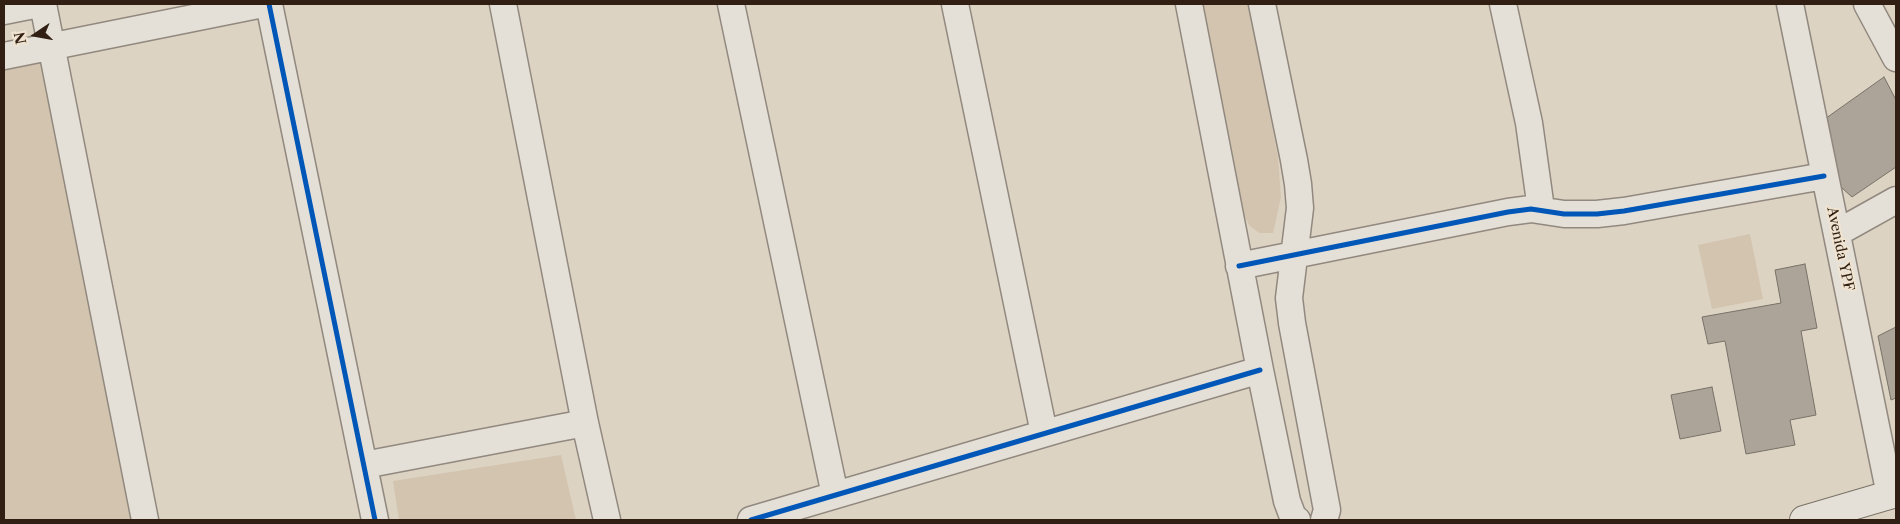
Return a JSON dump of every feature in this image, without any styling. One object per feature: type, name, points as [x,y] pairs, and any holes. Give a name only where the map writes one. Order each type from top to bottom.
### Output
[{"type":"street","points":[[4,11],[39,4]]},
{"type":"street","points":[[43,4],[145,520]]},
{"type":"street","points":[[4,56],[263,4]]},
{"type":"street","points":[[268,4],[375,520]]},
{"type":"street","points":[[503,4],[585,423],[607,520]]},
{"type":"street","points":[[731,4],[835,495]]},
{"type":"street","points":[[955,4],[1044,434]]},
{"type":"street","points":[[1189,4],[1239,266],[1287,501],[1297,520]]},
{"type":"street","points":[[1262,4],[1296,168],[1300,208],[1290,298],[1292,323],[1327,510],[1324,520]]},
{"type":"street","points":[[1503,4],[1529,123],[1541,209]]},
{"type":"street","name":"Avenida YPF","points":[[1790,4],[1824,176],[1893,494]]},
{"type":"street","points":[[1867,4],[1896,58]]},
{"type":"street","points":[[1239,266],[1508,212],[1541,209],[1564,214],[1615,212],[1824,176]]},
{"type":"street","points":[[1837,233],[1896,200]]},
{"type":"street","points":[[751,520],[1260,370]]},
{"type":"street","points":[[364,465],[585,423]]},
{"type":"street","points":[[1804,520],[1893,494]]},
{"type":"shaded area","points":[[1200,4],[1249,4],[1278,158],[1281,197],[1273,233],[1259,233],[1250,226],[1243,214]]},
{"type":"shaded area","points":[[51,46],[145,520],[4,520],[4,56]]},
{"type":"shaded area","points":[[1750,234],[1763,299],[1712,309],[1698,245]]},
{"type":"shaded area","points":[[561,455],[576,520],[399,520],[393,481]]},
{"type":"building","points":[[1884,77],[1896,100],[1896,167],[1852,197],[1831,178],[1822,121]]},
{"type":"building","points":[[1805,264],[1817,328],[1801,331],[1816,415],[1790,420],[1795,445],[1746,454],[1725,341],[1708,344],[1702,317],[1781,303],[1775,270]]},
{"type":"building","points":[[1896,327],[1896,398],[1891,400],[1878,336]]},
{"type":"building","points":[[1712,387],[1721,431],[1680,439],[1671,395]]},
{"type":"cycle path","points":[[269,4],[375,520]]},
{"type":"cycle path","points":[[1239,266],[1508,212],[1531,209],[1564,214],[1597,214],[1624,211],[1824,176]]},
{"type":"cycle path","points":[[751,520],[1260,370]]}]
